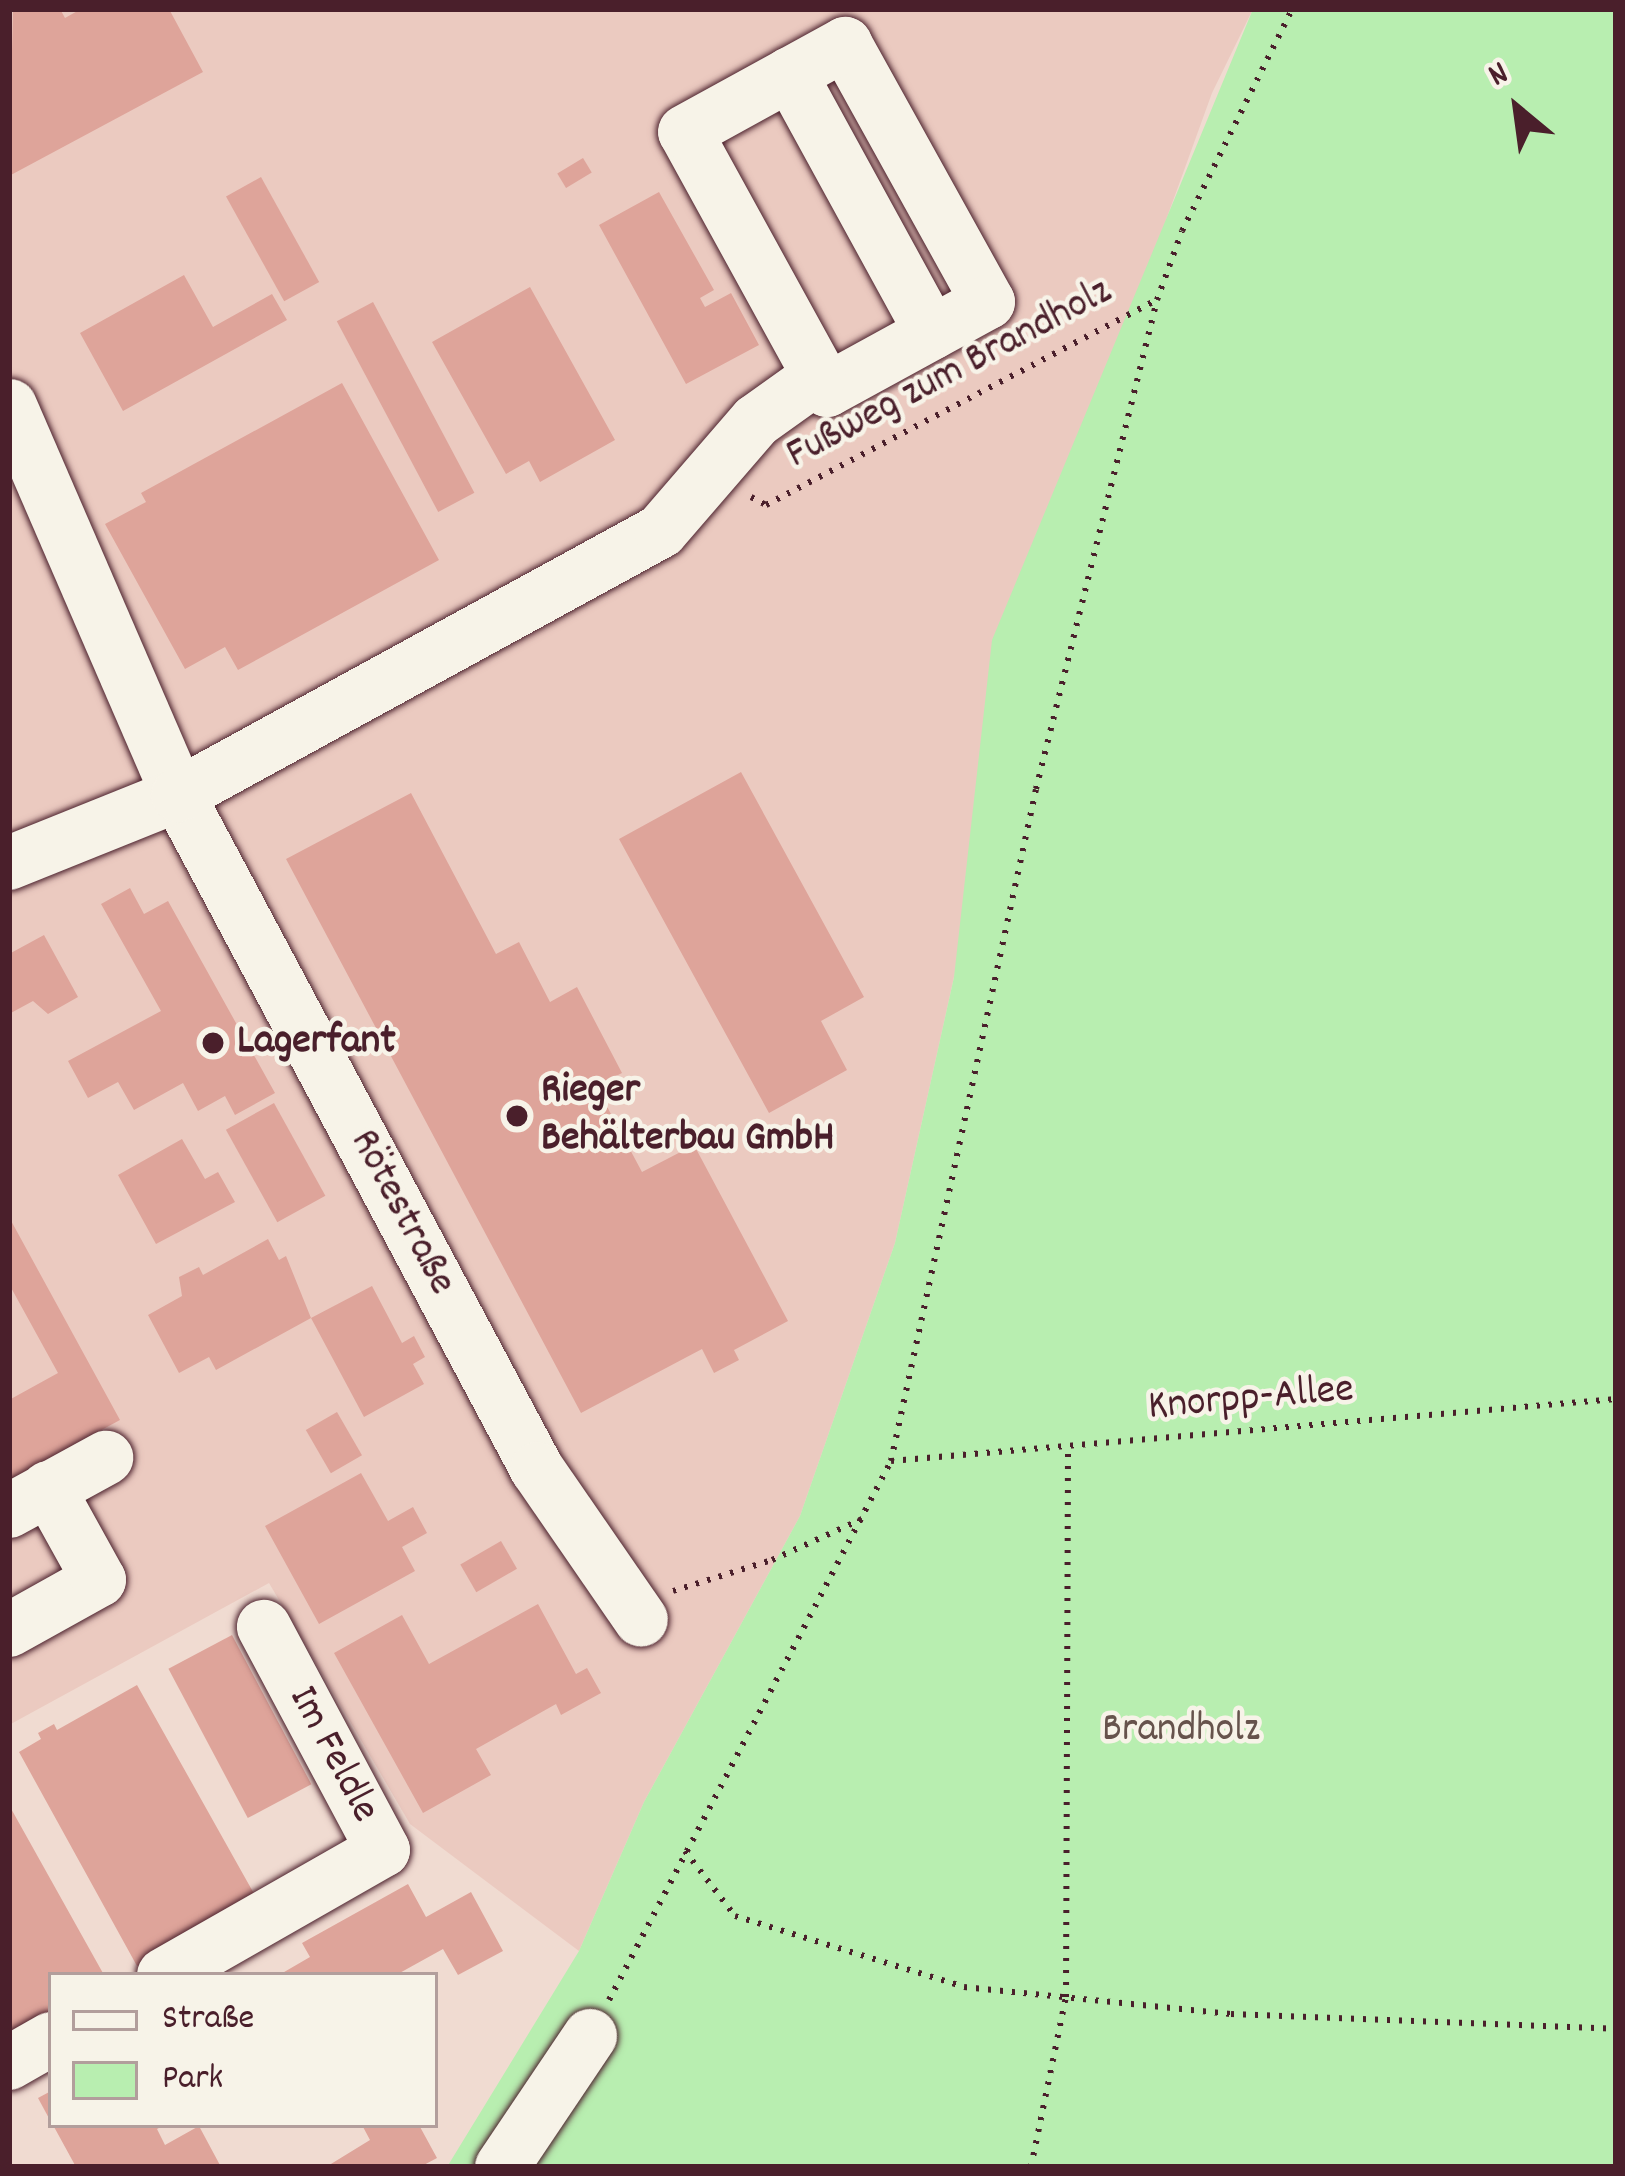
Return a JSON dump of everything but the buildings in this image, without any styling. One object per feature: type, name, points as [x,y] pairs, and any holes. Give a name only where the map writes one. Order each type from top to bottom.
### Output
[{"type":"street","points":[[790,74],[932,333],[827,390],[819,376],[685,132],[790,74]]},
{"type":"street","points":[[9,863],[178,795],[661,531],[707,472],[756,421],[819,376]]},
{"type":"street","name":"Rötestraße","points":[[10,406],[178,795],[537,1469],[635,1612]]},
{"type":"street","points":[[9,1630],[99,1580],[28,1500],[106,1458]]},
{"type":"street","name":"Im Feldle","points":[[169,1972],[383,1850],[264,1627]]},
{"type":"street","points":[[502,2167],[590,2036]]},
{"type":"street","points":[[9,2063],[48,2041]]},
{"type":"path","points":[[590,2036],[891,1461],[1036,789],[1157,300],[1182,231],[1292,9]]},
{"type":"path","name":"Fußweg zum Brandholz","points":[[707,472],[766,505],[1157,300]]},
{"type":"path","name":"Knorpp-Allee","points":[[891,1461],[1616,1399]]},
{"type":"path","points":[[1031,2167],[1066,1997],[1068,1446]]},
{"type":"path","points":[[635,1612],[772,1560],[862,1519]]},
{"type":"path","points":[[685,1851],[735,1916],[964,1987],[1231,2014],[1616,2029]]},
{"type":"shaded area","points":[[9,9],[1253,9],[1212,93],[1123,339],[954,977],[895,1243],[800,1516],[644,1802],[579,1951],[410,1824],[269,1583],[9,1725]]},
{"type":"green space","name":"Brandholz","points":[[1253,9],[1616,9],[1616,2167],[447,2167],[579,1951],[644,1802],[800,1516],[895,1243],[954,977],[992,640]]},
{"type":"place","name":"Lagerfant","points":[[213,1043]]},
{"type":"place","name":"Rieger Behälterbau GmbH","points":[[517,1116]]}]
